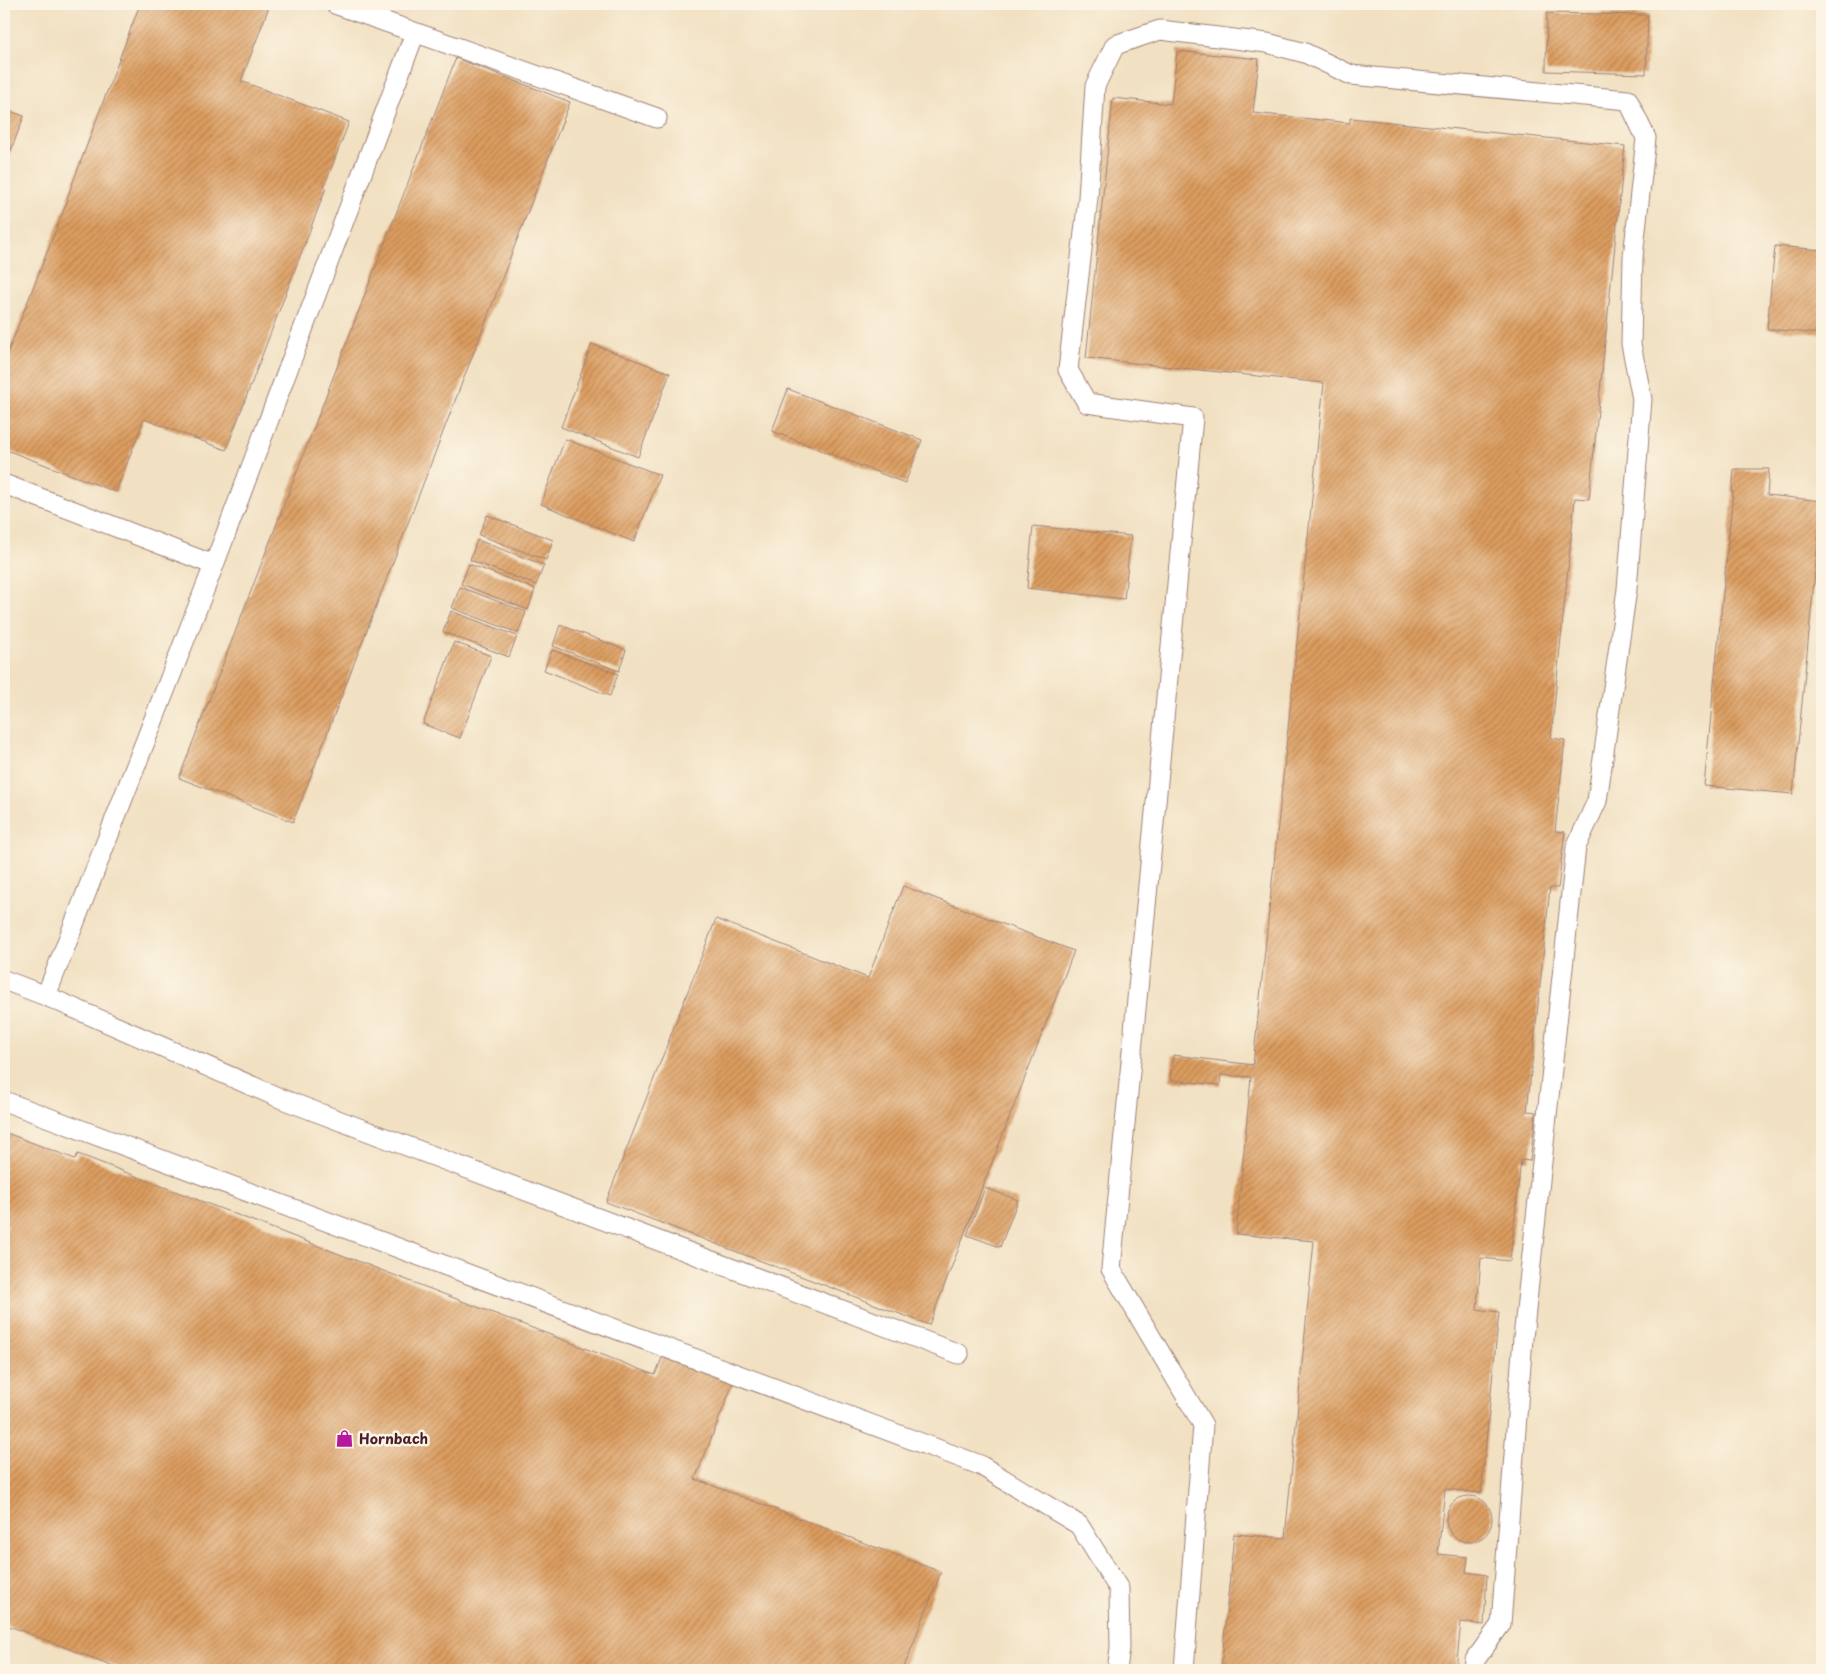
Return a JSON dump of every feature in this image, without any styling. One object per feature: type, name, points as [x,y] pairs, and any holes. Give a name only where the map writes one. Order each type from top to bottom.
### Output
[{"type":"lane","points":[[335,4],[415,34],[657,118]]},
{"type":"lane","points":[[1184,1670],[1203,1425],[1111,1269],[1193,418],[1087,403],[1068,370],[1088,198],[1095,86],[1115,45],[1160,30],[1267,42],[1305,53],[1351,75],[1628,100],[1646,138],[1633,257],[1631,344],[1642,399],[1627,589],[1597,801],[1576,848],[1523,1338],[1501,1624],[1475,1660],[1474,1670]]},
{"type":"lane","points":[[46,996],[214,565],[415,34]]},
{"type":"lane","points":[[4,484],[214,565]]},
{"type":"lane","points":[[4,980],[46,996],[282,1099],[959,1354]]},
{"type":"lane","points":[[4,1101],[980,1465],[1079,1525],[1119,1589],[1120,1648],[1117,1670]]},
{"type":"building","points":[[140,4],[270,4],[241,81],[349,122],[324,187],[326,188],[226,450],[144,419],[116,492],[4,449],[4,362],[68,199]]},
{"type":"building","points":[[1547,13],[1648,15],[1646,74],[1546,71]]},
{"type":"building","points":[[1177,51],[1259,59],[1253,113],[1350,123],[1350,118],[1625,146],[1589,499],[1575,498],[1551,738],[1565,740],[1555,831],[1565,832],[1558,888],[1550,888],[1527,1111],[1536,1112],[1530,1161],[1521,1160],[1510,1261],[1481,1258],[1477,1309],[1499,1312],[1481,1493],[1445,1489],[1438,1554],[1468,1557],[1466,1572],[1487,1575],[1484,1625],[1461,1622],[1456,1670],[1221,1670],[1234,1534],[1285,1538],[1314,1241],[1236,1234],[1251,1077],[1221,1075],[1220,1085],[1170,1080],[1173,1055],[1253,1065],[1324,383],[1086,358],[1113,98],[1171,104]]},
{"type":"building","points":[[456,58],[570,102],[293,822],[179,778]]},
{"type":"building","points":[[4,109],[24,116],[4,169]]},
{"type":"building","points":[[1775,246],[1822,250],[1822,334],[1767,329]]},
{"type":"building","points":[[592,344],[670,373],[638,457],[561,427]]},
{"type":"building","points":[[788,389],[922,440],[905,483],[772,431]]},
{"type":"building","points":[[565,439],[660,475],[634,542],[541,504]]},
{"type":"building","points":[[1734,469],[1769,469],[1767,495],[1822,501],[1793,794],[1704,786]]},
{"type":"building","points":[[487,515],[553,540],[546,560],[479,535]]},
{"type":"building","points":[[1033,526],[1131,536],[1124,599],[1027,588]]},
{"type":"building","points":[[477,540],[544,565],[536,585],[470,560]]},
{"type":"building","points":[[469,564],[535,589],[528,610],[461,584]]},
{"type":"building","points":[[460,587],[526,612],[518,633],[452,608]]},
{"type":"building","points":[[451,611],[517,636],[509,657],[443,632]]},
{"type":"building","points":[[560,625],[626,650],[619,671],[553,646]]},
{"type":"building","points":[[454,642],[491,656],[460,738],[423,724]]},
{"type":"building","points":[[552,650],[618,674],[610,696],[544,670]]},
{"type":"building","points":[[903,886],[1074,951],[929,1325],[606,1202],[716,919],[868,978]]},
{"type":"building","name":"Hornbach","points":[[4,1132],[75,1159],[78,1154],[655,1375],[664,1353],[734,1381],[695,1479],[941,1572],[903,1670],[124,1670],[4,1624],[4,1236],[8,1225],[4,1224]]},
{"type":"building","points":[[985,1188],[1018,1200],[1000,1247],[967,1235]]},
{"type":"building","points":[[1465,1496],[1473,1496],[1482,1500],[1488,1506],[1492,1519],[1488,1532],[1482,1538],[1473,1542],[1465,1542],[1456,1538],[1450,1532],[1446,1523],[1446,1515],[1450,1506],[1456,1500]]},
{"type":"place","name":"Hornbach","points":[[345,1439]]}]
